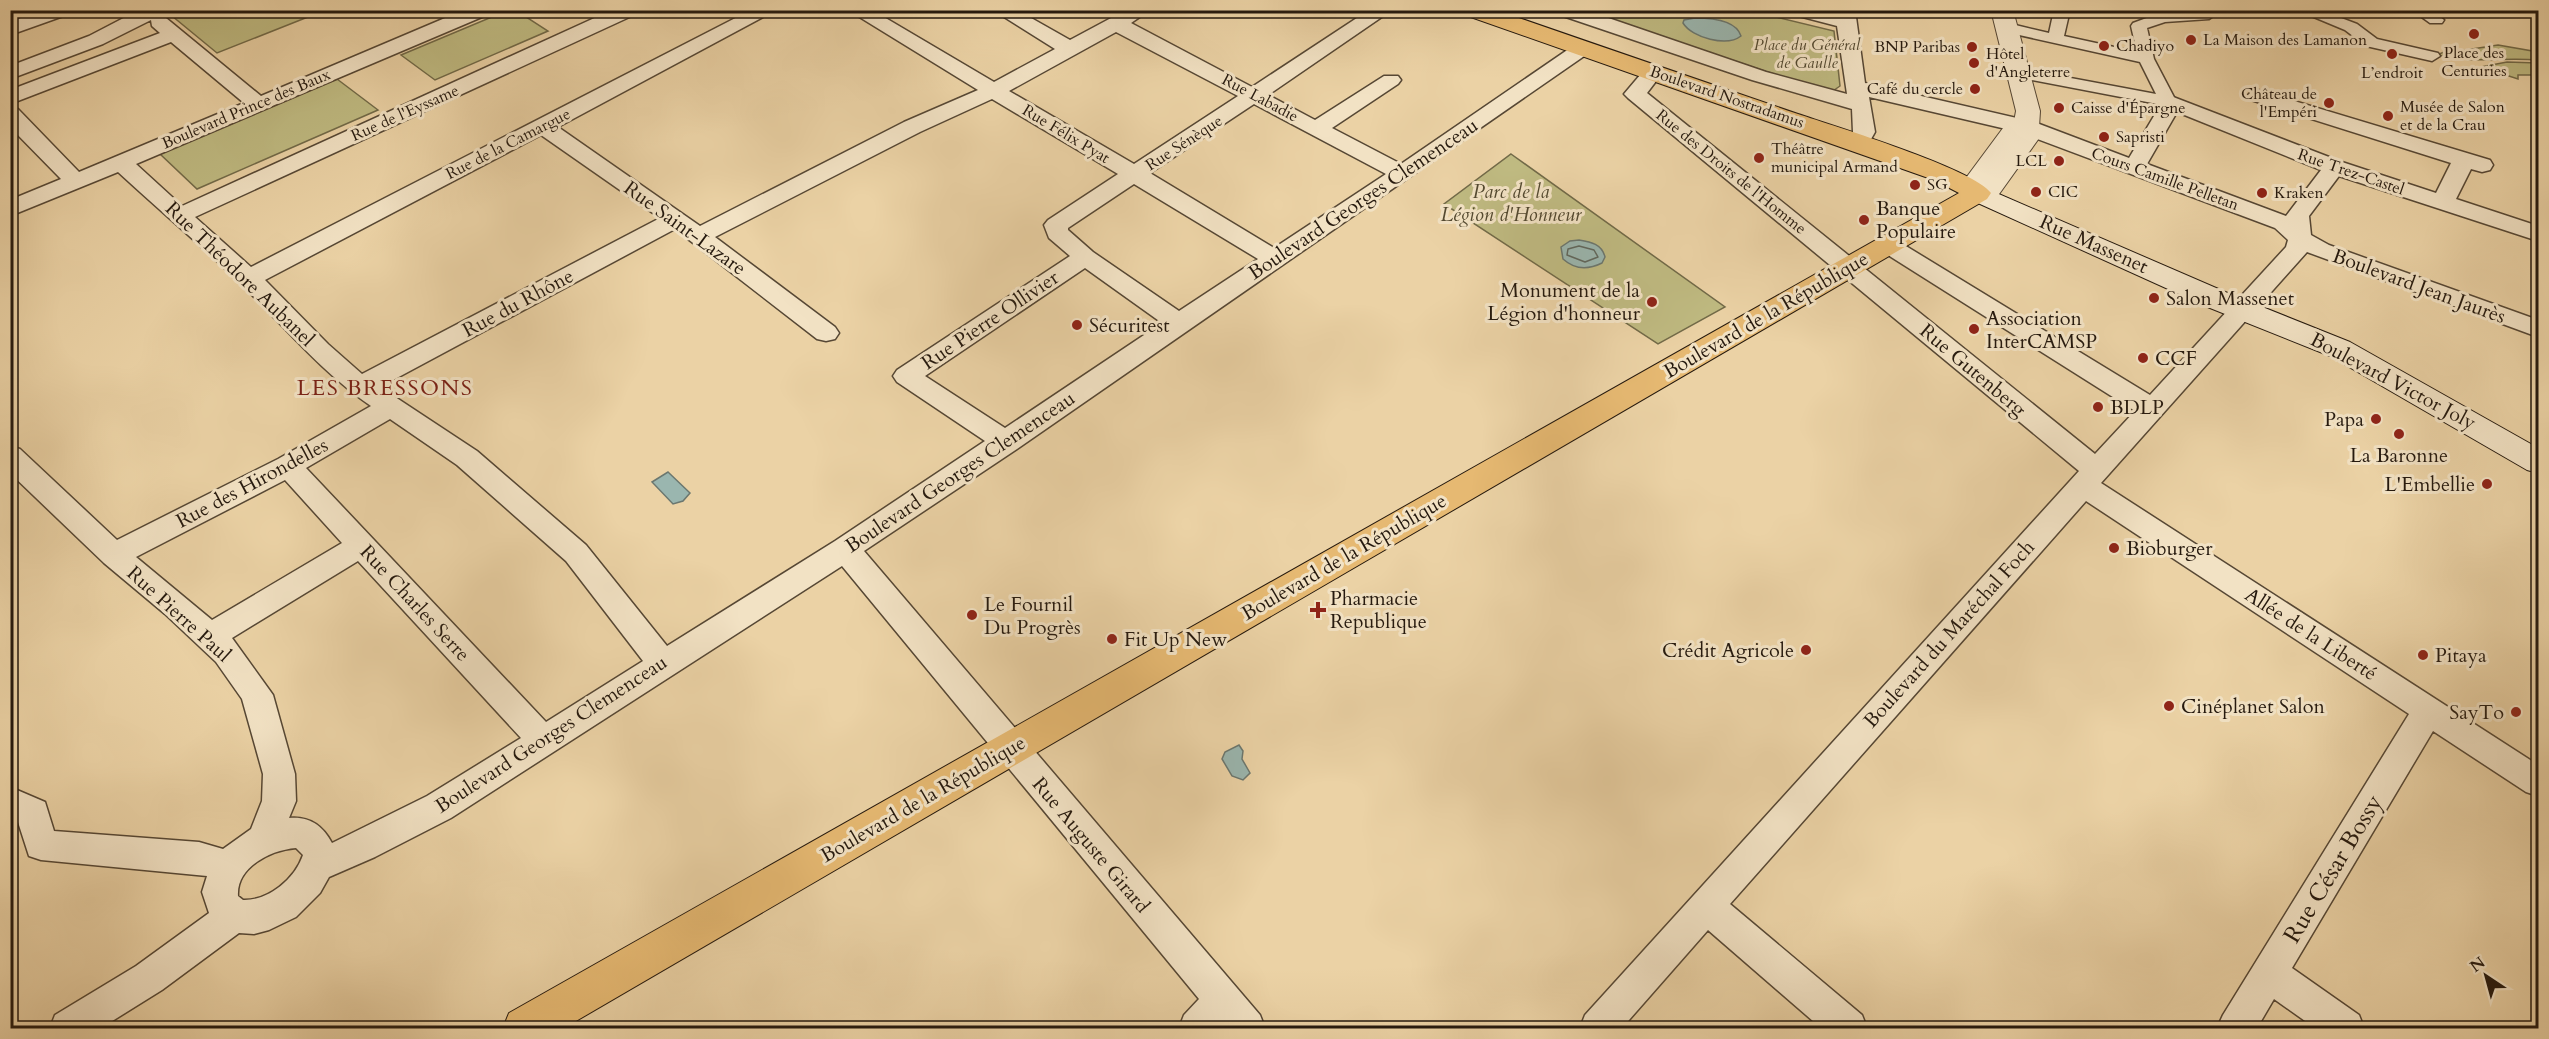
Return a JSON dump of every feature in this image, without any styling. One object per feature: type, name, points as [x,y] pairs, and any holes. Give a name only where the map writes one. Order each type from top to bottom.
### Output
[{"type":"main road","name":"Boulevard Nostradamus","points":[[1473,10],[1858,143],[1943,174],[1978,193]]},
{"type":"main road","points":[[1978,193],[1988,191],[2029,134],[2025,127],[2028,111],[2005,19]]},
{"type":"main road","name":"Boulevard de la République","points":[[524,1029],[1978,193]]},
{"type":"main road","name":"Rue Massenet","points":[[1978,193],[2243,309]]},
{"type":"main road","name":"Boulevard Victor Joly","points":[[2243,309],[2340,349],[2538,462]]},
{"type":"street","points":[[10,29],[62,10]]},
{"type":"street","name":"Boulevard Prince des Baux","points":[[10,209],[21,197],[75,181],[256,103],[482,10]]},
{"type":"street","name":"Rue de l'Eyssame","points":[[181,214],[629,10]]},
{"type":"street","name":"Rue de la Camargue","points":[[249,278],[767,10]]},
{"type":"street","name":"Rue Félix Pyat","points":[[857,10],[1274,259]]},
{"type":"street","points":[[1002,10],[1071,49]]},
{"type":"street","name":"Rue Sénèque","points":[[1085,257],[1057,233],[1056,225],[1383,10]]},
{"type":"street","points":[[1564,10],[1769,80],[1858,96]]},
{"type":"street","points":[[1798,10],[1847,16],[1864,132],[1858,143]]},
{"type":"street","points":[[2055,40],[2062,10]]},
{"type":"street","points":[[2134,167],[2165,116],[2168,101],[2146,59],[2139,26],[2163,17],[2209,14],[2215,10]]},
{"type":"street","points":[[2304,10],[2328,13],[2372,43],[2432,56]]},
{"type":"street","points":[[2419,10],[2436,20]]},
{"type":"street","points":[[10,73],[96,40],[148,12],[256,103]]},
{"type":"street","points":[[698,236],[912,127],[993,91],[1131,15]]},
{"type":"street","name":"Rue Labadie","points":[[1131,15],[1256,95],[1401,173]]},
{"type":"street","points":[[2005,19],[2055,40],[2146,59]]},
{"type":"street","points":[[10,98],[174,34]]},
{"type":"street","name":"Boulevard Georges Clemenceau","points":[[319,865],[363,846],[439,807],[662,663],[845,549],[1007,442],[1583,48]]},
{"type":"street","name":"Rue des Droits de l'Homme","points":[[1653,72],[1635,94],[1849,267]]},
{"type":"street","points":[[2017,73],[2168,101]]},
{"type":"street","points":[[1317,128],[1391,80]]},
{"type":"street","name":"Cours Camille Pelletan","points":[[1858,96],[2025,127],[2283,223],[2300,239]]},
{"type":"street","points":[[2258,96],[2473,162],[2443,203]]},
{"type":"street","name":"Rue Trez-Castel","points":[[2168,101],[2334,167],[2538,234]]},
{"type":"street","points":[[10,114],[75,181]]},
{"type":"street","points":[[2307,157],[2332,120]]},
{"type":"street","name":"Rue Saint-Lazare","points":[[542,126],[676,219],[826,333]]},
{"type":"street","name":"Rue Théodore Aubanel","points":[[120,162],[181,214],[249,278],[319,350],[360,386],[389,408],[467,458],[576,553],[662,663]]},
{"type":"street","points":[[2300,239],[2297,216],[2334,167]]},
{"type":"street","name":"Rue du Rhône","points":[[360,386],[676,219]]},
{"type":"street","name":"Boulevard du Maréchal Foch","points":[[1598,1029],[1706,906],[2154,410],[2297,249],[2300,239]]},
{"type":"street","name":"Boulevard Jean Jaurès","points":[[2300,239],[2396,279],[2538,329]]},
{"type":"street","points":[[1888,244],[2154,410]]},
{"type":"street","points":[[1085,257],[1179,323]]},
{"type":"street","name":"Rue Pierre Ollivier","points":[[1007,442],[906,376],[1085,257]]},
{"type":"street","name":"Rue Gutenberg","points":[[1849,267],[2091,479]]},
{"type":"street","name":"Rue des Hirondelles","points":[[114,555],[288,466],[389,408]]},
{"type":"street","name":"Rue Pierre Paul","points":[[10,456],[114,555],[176,606],[209,637],[226,654],[257,694],[279,774],[279,801],[263,840]]},
{"type":"street","name":"Rue Charles Serre","points":[[288,466],[543,740]]},
{"type":"street","name":"Allée de la Liberté","points":[[2091,479],[2538,782]]},
{"type":"street","points":[[209,637],[362,545]]},
{"type":"street","name":"Rue Auguste Girard","points":[[845,549],[1010,749],[1247,1029]]},
{"type":"street","name":"Rue César Bossy","points":[[2236,1029],[2428,709]]},
{"type":"street","name":"Rue Pierre Paul","points":[[279,774],[292,794],[299,832]]},
{"type":"street","points":[[10,802],[33,813],[40,845],[199,858],[228,867]]},
{"type":"street","points":[[68,1029],[149,978],[227,943],[251,914],[294,899],[312,879],[319,865],[320,855],[316,844],[299,832],[276,834],[243,852],[228,867],[219,888],[220,902],[251,914]]},
{"type":"street","points":[[1706,906],[1849,1029]]},
{"type":"street","points":[[2270,974],[2346,1029]]},
{"type":"street","points":[[1197,1029],[1222,1000]]},
{"type":"green space","points":[[166,11],[323,11],[217,53]]},
{"type":"green space","points":[[506,11],[517,11],[548,31],[435,80],[401,55]]},
{"type":"green space","name":"Place du Général de Gaulle","points":[[1583,11],[1751,11],[1834,31],[1840,86],[1830,93]]},
{"type":"green space","points":[[2498,45],[2538,52],[2538,60],[2475,60],[2437,55],[2453,48],[2459,51]]},
{"type":"green space","points":[[2507,62],[2538,63],[2538,75],[2518,75],[2518,79],[2481,67]]},
{"type":"green space","points":[[337,79],[378,110],[197,189],[160,154]]},
{"type":"green space","name":"Parc de la Légion d'Honneur","points":[[1511,154],[1725,307],[1658,344],[1444,204]]},
{"type":"water","points":[[1715,19],[1728,23],[1734,26],[1741,36],[1727,41],[1702,37],[1683,23],[1684,20]]},
{"type":"water","points":[[1579,240],[1599,246],[1605,257],[1602,263],[1592,267],[1581,267],[1572,265],[1563,259],[1561,247],[1570,241]]},
{"type":"water","points":[[668,472],[690,493],[683,501],[673,504],[652,482]]},
{"type":"water","points":[[1239,745],[1243,751],[1242,759],[1250,773],[1243,780],[1232,776],[1222,759],[1225,752]]},
{"type":"place","name":"Place des Centuries","points":[[2474,34]]},
{"type":"place","name":"La Maison des Lamanon","points":[[2191,40]]},
{"type":"place","name":"Chadiyo","points":[[2104,46]]},
{"type":"place","name":"BNP Paribas","points":[[1972,47]]},
{"type":"place","name":"L’endroit","points":[[2392,54]]},
{"type":"place","name":"Hôtel d'Angleterre","points":[[1974,63]]},
{"type":"place","name":"Café du cercle","points":[[1975,89]]},
{"type":"place","name":"Château de l'Empéri","points":[[2329,103]]},
{"type":"place","name":"Caisse d'Épargne","points":[[2059,108]]},
{"type":"place","name":"Musée de Salon et de la Crau","points":[[2388,116]]},
{"type":"place","name":"Sapristi","points":[[2104,137]]},
{"type":"place","name":"Théâtre municipal Armand","points":[[1759,158]]},
{"type":"place","name":"LCL","points":[[2059,161]]},
{"type":"place","name":"SG","points":[[1915,185]]},
{"type":"place","name":"CIC","points":[[2036,192]]},
{"type":"place","name":"Kraken","points":[[2262,193]]},
{"type":"place","name":"Banque Populaire","points":[[1864,220]]},
{"type":"place","name":"Salon Massenet","points":[[2154,298]]},
{"type":"place","name":"Monument de la Légion d'honneur","points":[[1652,302]]},
{"type":"place","name":"Sécuritest","points":[[1077,325]]},
{"type":"place","name":"Association InterCAMSP","points":[[1974,329]]},
{"type":"place","name":"CCF","points":[[2143,358]]},
{"type":"place","name":"BDLP","points":[[2098,407]]},
{"type":"place","name":"Papa","points":[[2376,419]]},
{"type":"place","name":"La Baronne","points":[[2399,434]]},
{"type":"place","name":"L'Embellie","points":[[2487,484]]},
{"type":"place","name":"Bioburger","points":[[2114,548]]},
{"type":"place","name":"Pharmacie Republique","points":[[1318,610]]},
{"type":"place","name":"Le Fournil Du Progrès","points":[[972,615]]},
{"type":"place","name":"Fit Up New","points":[[1112,639]]},
{"type":"place","name":"Crédit Agricole","points":[[1806,650]]},
{"type":"place","name":"Pitaya","points":[[2423,655]]},
{"type":"place","name":"Cinéplanet Salon","points":[[2169,706]]},
{"type":"place","name":"SayTo","points":[[2516,712]]},
{"type":"district","name":"LES BRESSONS","points":[[385,388]]}]
